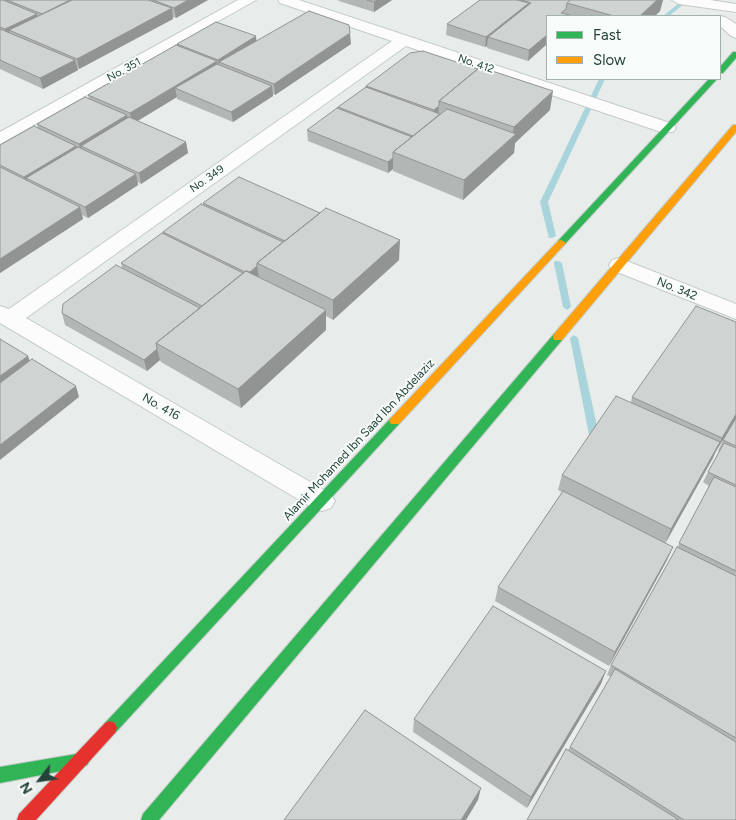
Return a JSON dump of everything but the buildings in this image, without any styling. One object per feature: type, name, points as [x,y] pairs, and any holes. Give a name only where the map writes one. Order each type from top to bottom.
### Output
[{"type":"main road","points":[[721,70],[736,54]]},
{"type":"main road","name":"Alamir Mohamed Ibn Saad Ibn Abdelaziz","points":[[25,820],[712,80]]},
{"type":"main road","points":[[149,820],[734,132]]},
{"type":"main road","points":[[0,775],[82,760]]},
{"type":"street","name":"No. 351","points":[[0,139],[249,0]]},
{"type":"street","name":"No. 412","points":[[285,0],[667,128]]},
{"type":"street","points":[[679,0],[736,8]]},
{"type":"street","points":[[679,0],[710,15]]},
{"type":"street","points":[[721,20],[728,24],[736,33]]},
{"type":"street","name":"No. 349","points":[[5,316],[404,40]]},
{"type":"street","name":"No. 342","points":[[619,265],[736,312]]},
{"type":"street","name":"No. 416","points":[[5,316],[322,501]]},
{"type":"waterway","points":[[667,15],[686,0]]},
{"type":"waterway","points":[[552,236],[544,202],[602,80]]},
{"type":"waterway","points":[[558,263],[567,307]]},
{"type":"waterway","points":[[574,338],[595,440]]},
{"type":"traffic: fast","points":[[721,70],[736,54]]},
{"type":"traffic: fast","points":[[561,243],[712,80]]},
{"type":"traffic: fast","points":[[149,820],[558,337]]},
{"type":"traffic: fast","points":[[110,728],[395,421]]},
{"type":"traffic: fast","points":[[0,775],[82,760]]},
{"type":"traffic: slow","points":[[558,337],[736,127]]},
{"type":"traffic: slow","points":[[395,421],[561,243]]},
{"type":"traffic: jam","points":[[25,820],[110,728]]}]
